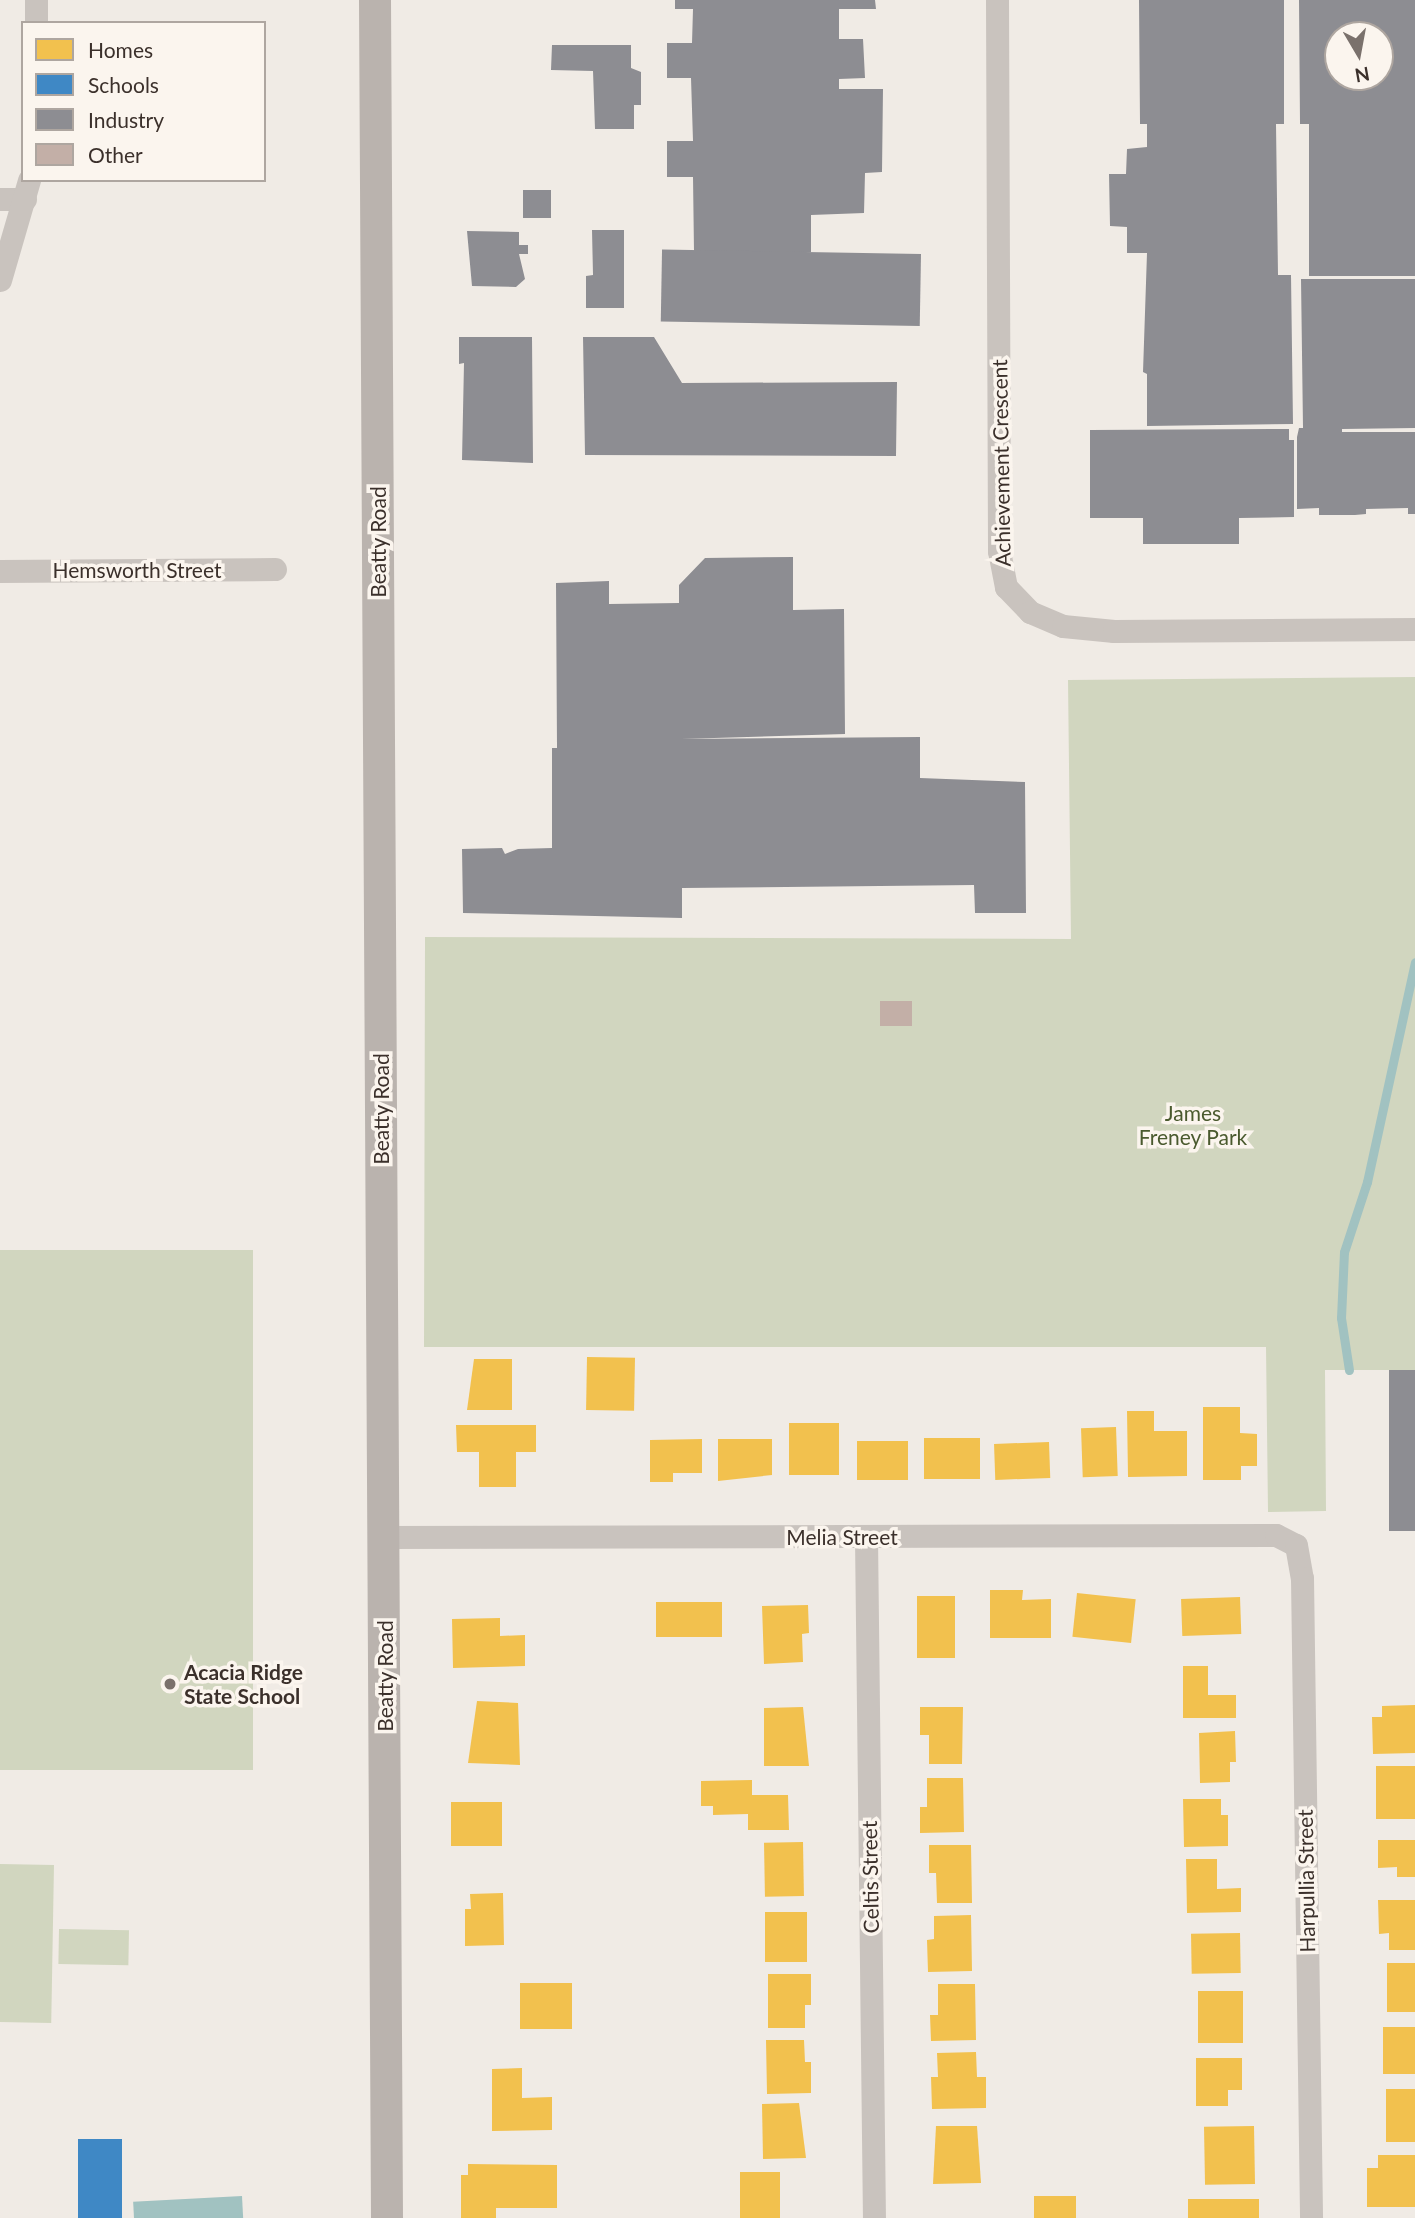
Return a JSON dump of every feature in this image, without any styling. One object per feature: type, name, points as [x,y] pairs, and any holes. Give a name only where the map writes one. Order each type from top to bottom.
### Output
[{"type":"main road","name":"Beatty Road","points":[[375,0],[387,2218]]},
{"type":"street","points":[[36,0],[36,21]]},
{"type":"street","name":"Achievement Crescent","points":[[997,0],[999,551],[1006,587],[1030,612],[1063,626],[1114,631],[1415,629]]},
{"type":"street","points":[[0,199],[27,190]]},
{"type":"street","points":[[0,280],[27,190]]},
{"type":"street","name":"Hemsworth Street","points":[[0,570],[275,569]]},
{"type":"street","name":"Melia Street","points":[[384,1537],[1276,1535],[1296,1545]]},
{"type":"street","name":"Celtis Street","points":[[866,1537],[874,2218]]},
{"type":"street","name":"Harpullia Street","points":[[1296,1545],[1302,1578],[1311,2218]]},
{"type":"green space","name":"James Freney Park","points":[[1415,677],[1415,1370],[1325,1370],[1326,1511],[1268,1512],[1266,1347],[424,1347],[425,937],[1071,939],[1068,680]]},
{"type":"green space","points":[[0,1250],[253,1250],[253,1770],[0,1770]]},
{"type":"green space","points":[[0,1864],[54,1865],[51,2023],[0,2022]]},
{"type":"green space","points":[[59,1929],[129,1930],[128,1965],[58,1964]]},
{"type":"water","points":[[242,2196],[243,2218],[134,2218],[133,2202]]},
{"type":"building: Homes","points":[[587,1357],[635,1358],[634,1411],[586,1410]]},
{"type":"building: Homes","points":[[474,1359],[512,1359],[512,1410],[467,1410]]},
{"type":"building: Homes","points":[[1203,1407],[1240,1407],[1240,1433],[1257,1434],[1257,1466],[1241,1466],[1241,1480],[1203,1480]]},
{"type":"building: Homes","points":[[1127,1411],[1154,1411],[1154,1431],[1187,1431],[1187,1476],[1128,1477]]},
{"type":"building: Homes","points":[[789,1423],[839,1423],[839,1475],[789,1475]]},
{"type":"building: Homes","points":[[456,1425],[536,1425],[536,1452],[516,1452],[516,1487],[479,1487],[479,1452],[457,1452]]},
{"type":"building: Homes","points":[[1116,1427],[1118,1476],[1083,1477],[1081,1428]]},
{"type":"building: Homes","points":[[924,1438],[980,1438],[980,1479],[924,1479]]},
{"type":"building: Homes","points":[[702,1439],[702,1473],[673,1473],[673,1482],[650,1482],[650,1440]]},
{"type":"building: Homes","points":[[718,1439],[772,1439],[772,1475],[718,1481]]},
{"type":"building: Homes","points":[[857,1441],[908,1441],[908,1480],[857,1480]]},
{"type":"building: Homes","points":[[1049,1442],[1050,1478],[995,1480],[994,1444]]},
{"type":"building: Homes","points":[[990,1590],[1023,1590],[1022,1600],[1051,1599],[1051,1638],[990,1638]]},
{"type":"building: Homes","points":[[1077,1593],[1136,1599],[1131,1643],[1072,1637]]},
{"type":"building: Homes","points":[[917,1596],[955,1596],[955,1658],[917,1658]]},
{"type":"building: Homes","points":[[1240,1597],[1241,1634],[1182,1636],[1181,1599]]},
{"type":"building: Homes","points":[[656,1602],[722,1602],[722,1637],[656,1637]]},
{"type":"building: Homes","points":[[808,1605],[809,1633],[802,1634],[803,1662],[764,1664],[762,1606]]},
{"type":"building: Homes","points":[[500,1618],[500,1636],[525,1635],[525,1666],[453,1668],[452,1619]]},
{"type":"building: Homes","points":[[1183,1666],[1208,1666],[1208,1695],[1236,1695],[1236,1718],[1183,1718]]},
{"type":"building: Homes","points":[[477,1701],[518,1703],[520,1765],[468,1763]]},
{"type":"building: Homes","points":[[1415,1705],[1415,1753],[1373,1754],[1372,1717],[1382,1717],[1382,1706]]},
{"type":"building: Homes","points":[[803,1707],[809,1766],[764,1766],[764,1708]]},
{"type":"building: Homes","points":[[920,1707],[963,1707],[962,1764],[929,1764],[929,1735],[920,1735]]},
{"type":"building: Homes","points":[[1235,1731],[1236,1762],[1230,1762],[1230,1782],[1200,1783],[1199,1733]]},
{"type":"building: Homes","points":[[1376,1766],[1415,1766],[1415,1819],[1376,1819]]},
{"type":"building: Homes","points":[[927,1778],[963,1778],[964,1832],[920,1833],[920,1807],[927,1807]]},
{"type":"building: Homes","points":[[752,1780],[752,1795],[788,1795],[789,1830],[748,1830],[748,1814],[713,1815],[713,1806],[701,1806],[701,1781]]},
{"type":"building: Homes","points":[[1183,1799],[1221,1799],[1221,1815],[1228,1815],[1228,1846],[1184,1847]]},
{"type":"building: Homes","points":[[451,1802],[502,1802],[502,1846],[451,1846]]},
{"type":"building: Homes","points":[[1378,1840],[1415,1840],[1415,1877],[1397,1877],[1397,1867],[1378,1868]]},
{"type":"building: Homes","points":[[803,1842],[804,1896],[765,1897],[764,1843]]},
{"type":"building: Homes","points":[[929,1845],[971,1845],[972,1903],[937,1903],[936,1873],[929,1873]]},
{"type":"building: Homes","points":[[1186,1859],[1217,1859],[1217,1889],[1241,1888],[1241,1912],[1187,1913]]},
{"type":"building: Homes","points":[[503,1893],[504,1945],[465,1946],[465,1909],[471,1909],[470,1894]]},
{"type":"building: Homes","points":[[1378,1900],[1415,1900],[1415,1950],[1389,1950],[1389,1933],[1379,1934]]},
{"type":"building: Homes","points":[[765,1912],[807,1912],[807,1962],[765,1962]]},
{"type":"building: Homes","points":[[971,1915],[972,1971],[928,1972],[927,1940],[934,1939],[934,1916]]},
{"type":"building: Homes","points":[[1240,1933],[1241,1973],[1192,1974],[1191,1934]]},
{"type":"building: Homes","points":[[1387,1963],[1415,1963],[1415,2012],[1387,2012]]},
{"type":"building: Homes","points":[[768,1974],[811,1974],[811,2005],[805,2005],[805,2028],[768,2028]]},
{"type":"building: Homes","points":[[520,1983],[572,1983],[572,2029],[520,2029]]},
{"type":"building: Homes","points":[[938,1984],[975,1984],[976,2040],[931,2041],[930,2015],[938,2015]]},
{"type":"building: Homes","points":[[1198,1991],[1243,1991],[1243,2043],[1198,2043]]},
{"type":"building: Homes","points":[[1383,2027],[1415,2027],[1415,2074],[1383,2074]]},
{"type":"building: Homes","points":[[766,2040],[804,2040],[805,2062],[811,2062],[811,2093],[767,2094]]},
{"type":"building: Homes","points":[[976,2052],[977,2077],[986,2077],[986,2108],[932,2109],[931,2077],[938,2077],[937,2053]]},
{"type":"building: Homes","points":[[1196,2058],[1242,2058],[1242,2090],[1228,2090],[1228,2106],[1196,2106]]},
{"type":"building: Homes","points":[[522,2068],[522,2098],[552,2097],[552,2130],[492,2131],[492,2069]]},
{"type":"building: Homes","points":[[1386,2089],[1415,2089],[1415,2142],[1386,2142]]},
{"type":"building: Homes","points":[[799,2103],[806,2158],[763,2159],[762,2104]]},
{"type":"building: Homes","points":[[936,2126],[977,2126],[981,2183],[933,2184]]},
{"type":"building: Homes","points":[[1254,2126],[1255,2184],[1205,2185],[1204,2127]]},
{"type":"building: Homes","points":[[1378,2155],[1415,2155],[1415,2207],[1367,2207],[1367,2168],[1378,2168]]},
{"type":"building: Homes","points":[[468,2164],[557,2165],[557,2208],[496,2208],[496,2218],[461,2218],[461,2175],[468,2175]]},
{"type":"building: Homes","points":[[740,2172],[780,2172],[780,2218],[740,2218]]},
{"type":"building: Homes","points":[[1034,2196],[1076,2196],[1076,2218],[1034,2218]]},
{"type":"building: Homes","points":[[1188,2199],[1259,2199],[1259,2218],[1188,2218]]},
{"type":"building: Schools","points":[[78,2139],[122,2139],[122,2218],[78,2218]]},
{"type":"building: Industry","points":[[675,0],[875,0],[876,9],[839,9],[839,39],[863,39],[865,78],[839,79],[839,89],[883,89],[882,172],[865,173],[864,213],[811,215],[811,252],[694,252],[693,177],[667,177],[667,141],[693,141],[691,78],[667,78],[667,43],[692,43],[693,9],[675,9]]},
{"type":"building: Industry","points":[[1139,0],[1284,0],[1284,124],[1276,124],[1278,275],[1291,275],[1293,424],[1147,426],[1147,374],[1143,372],[1147,253],[1127,253],[1127,227],[1110,226],[1109,174],[1126,174],[1127,149],[1147,147],[1147,124],[1140,124]]},
{"type":"building: Industry","points":[[1299,0],[1415,0],[1415,276],[1309,276],[1309,124],[1300,124]]},
{"type":"building: Industry","points":[[552,45],[631,45],[631,68],[641,72],[641,105],[634,105],[634,129],[595,129],[593,71],[551,70]]},
{"type":"building: Industry","points":[[523,190],[551,190],[551,218],[523,218]]},
{"type":"building: Industry","points":[[592,230],[624,230],[624,308],[586,308],[586,276],[593,275]]},
{"type":"building: Industry","points":[[467,231],[519,232],[519,245],[528,245],[528,254],[519,254],[525,279],[516,287],[472,286]]},
{"type":"building: Industry","points":[[662,249],[921,254],[920,326],[661,321]]},
{"type":"building: Industry","points":[[1301,279],[1415,279],[1415,428],[1342,429],[1342,432],[1415,432],[1415,514],[1408,514],[1408,508],[1366,509],[1366,514],[1355,515],[1319,515],[1319,508],[1297,509],[1297,437],[1299,428],[1303,428]]},
{"type":"building: Industry","points":[[459,337],[532,337],[533,463],[462,460],[464,363],[459,364]]},
{"type":"building: Industry","points":[[583,337],[654,337],[682,383],[897,382],[896,456],[585,455]]},
{"type":"building: Industry","points":[[1289,429],[1289,440],[1294,440],[1294,517],[1239,518],[1239,544],[1143,544],[1143,518],[1090,518],[1090,430]]},
{"type":"building: Industry","points":[[793,557],[793,610],[844,609],[845,734],[681,739],[920,737],[920,778],[1025,782],[1026,913],[975,913],[974,885],[682,888],[682,918],[463,913],[462,849],[502,848],[505,854],[518,849],[552,848],[552,748],[557,748],[556,583],[609,581],[609,604],[679,603],[679,585],[705,558]]},
{"type":"building: Industry","points":[[1389,1370],[1415,1370],[1415,1531],[1389,1531]]},
{"type":"building: Other","points":[[880,1001],[912,1001],[912,1026],[880,1026]]},
{"type":"waterway","points":[[1349,1370],[1341,1318],[1344,1252],[1367,1182],[1415,962]]},
{"type":"place","name":"Acacia Ridge State School","points":[[170,1684]]}]
